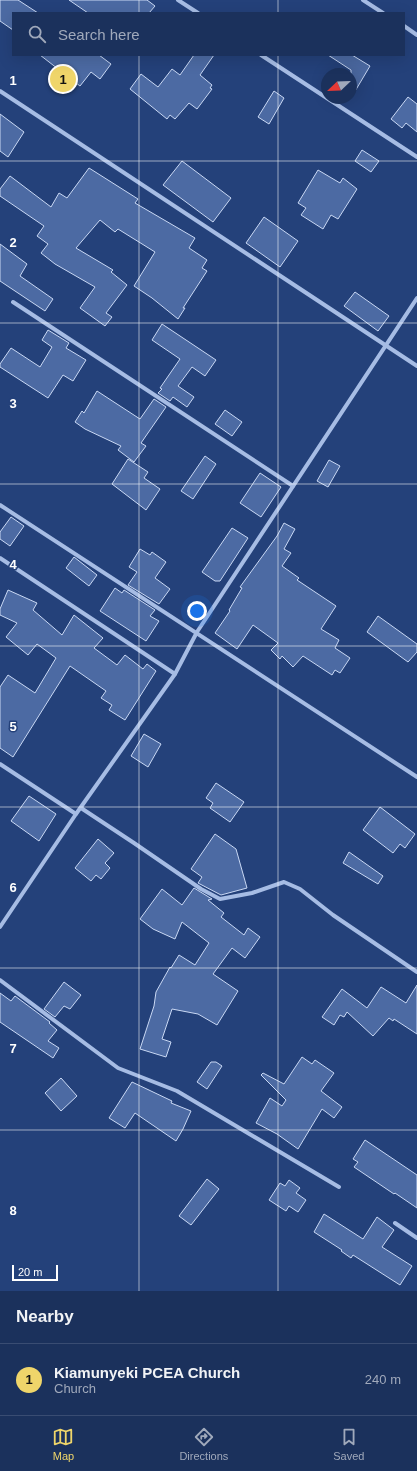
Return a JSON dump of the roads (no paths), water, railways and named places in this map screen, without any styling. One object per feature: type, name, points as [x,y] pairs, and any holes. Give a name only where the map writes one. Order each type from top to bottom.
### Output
[{"type":"street","points":[[178,0],[196,12]]},
{"type":"street","points":[[363,0],[381,12]]},
{"type":"street","points":[[405,27],[417,35]]},
{"type":"street","points":[[263,56],[417,157]]},
{"type":"street","points":[[0,91],[417,366]]},
{"type":"street","points":[[0,927],[76,814],[175,674],[197,632],[417,298]]},
{"type":"street","points":[[13,302],[293,486]]},
{"type":"street","points":[[0,505],[197,632],[417,777]]},
{"type":"street","points":[[0,558],[175,674]]},
{"type":"street","points":[[0,764],[76,814]]},
{"type":"street","points":[[81,808],[134,842],[201,889],[220,899],[252,893],[284,882],[300,889],[334,915],[417,972]]},
{"type":"street","points":[[0,980],[118,1068],[177,1092],[339,1187]]},
{"type":"street","points":[[395,1223],[417,1238]]},
{"type":"place","name":"Kiamunyeki PCEA Church","points":[[63,79]]}]
